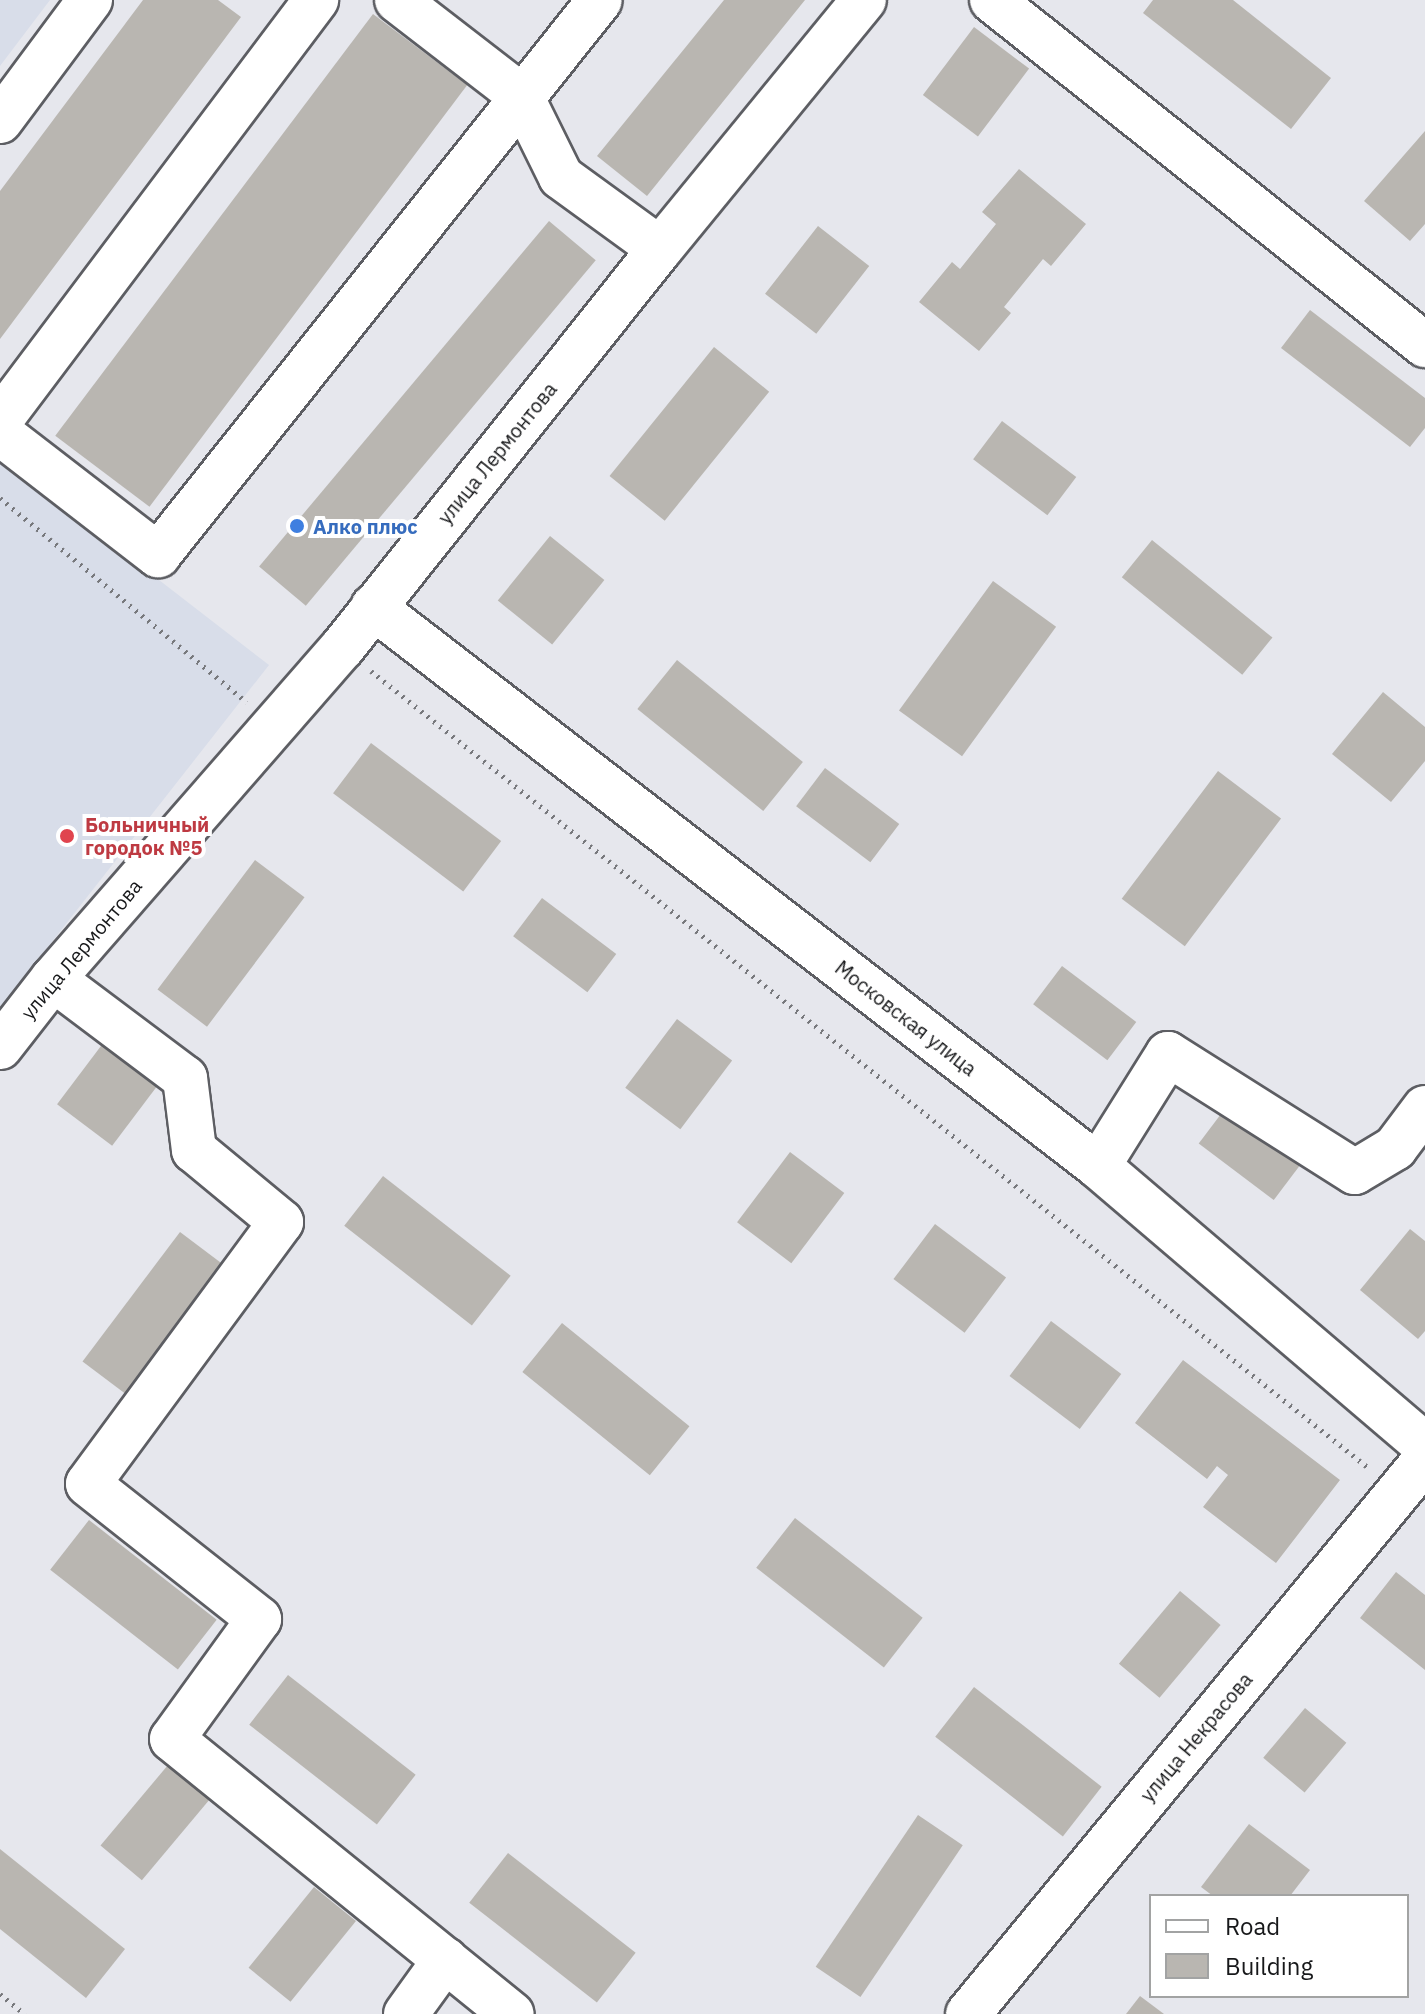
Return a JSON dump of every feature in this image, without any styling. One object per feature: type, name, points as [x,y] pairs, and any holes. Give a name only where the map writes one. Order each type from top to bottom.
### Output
[{"type":"street","points":[[0,121],[90,0]]},
{"type":"street","points":[[0,420],[316,0]]},
{"type":"street","points":[[397,0],[521,96],[561,177],[660,249]]},
{"type":"street","points":[[0,433],[158,555],[600,0]]},
{"type":"street","name":"улица Лермонтова","points":[[0,1047],[53,979],[342,648],[660,249],[864,0]]},
{"type":"street","points":[[992,0],[1425,345]]},
{"type":"street","name":"Московская улица","points":[[373,607],[1098,1166],[1425,1445]]},
{"type":"street","points":[[53,979],[185,1078],[194,1150],[281,1222],[88,1484],[259,1619],[172,1739],[512,2014]]},
{"type":"street","points":[[1098,1166],[1168,1054],[1355,1172],[1395,1148],[1425,1108]]},
{"type":"street","name":"улица Некрасова","points":[[968,2014],[1412,1476]]},
{"type":"street","points":[[406,2014],[445,1960]]},
{"type":"path","points":[[0,498],[276,725]]},
{"type":"path","points":[[342,648],[1412,1476]]},
{"type":"path","points":[[0,1994],[25,2014]]},
{"type":"shaded area","points":[[0,0],[50,0],[0,66]]},
{"type":"shaded area","name":"Больничный городок №5","points":[[0,457],[269,665],[0,1008]]},
{"type":"building","points":[[143,0],[218,0],[241,17],[0,339],[0,191]]},
{"type":"building","points":[[724,0],[805,0],[647,196],[597,156]]},
{"type":"building","points":[[1153,0],[1233,0],[1331,78],[1291,129],[1143,13]]},
{"type":"building","points":[[373,14],[467,85],[149,507],[55,436]]},
{"type":"building","points":[[974,27],[1029,69],[978,136],[923,95]]},
{"type":"building","points":[[1425,131],[1425,224],[1410,241],[1364,201]]},
{"type":"building","points":[[1019,169],[1086,224],[1051,266],[1043,259],[1004,307],[1011,313],[979,351],[919,302],[952,262],[960,269],[996,224],[982,212]]},
{"type":"building","points":[[549,221],[596,260],[306,606],[259,566]]},
{"type":"building","points":[[818,226],[869,266],[816,334],[765,294]]},
{"type":"building","points":[[1310,310],[1425,398],[1425,428],[1410,447],[1281,348]]},
{"type":"building","points":[[714,347],[769,392],[665,521],[610,476]]},
{"type":"building","points":[[1002,421],[1076,477],[1047,515],[973,459]]},
{"type":"building","points":[[550,536],[604,580],[552,645],[498,601]]},
{"type":"building","points":[[1152,540],[1272,638],[1242,675],[1122,577]]},
{"type":"building","points":[[993,581],[1056,627],[962,756],[899,710]]},
{"type":"building","points":[[677,660],[803,762],[763,811],[637,709]]},
{"type":"building","points":[[1383,692],[1425,727],[1425,761],[1391,802],[1332,754]]},
{"type":"building","points":[[371,743],[501,841],[463,891],[333,793]]},
{"type":"building","points":[[825,768],[899,824],[870,862],[796,806]]},
{"type":"building","points":[[1218,771],[1281,819],[1185,946],[1122,899]]},
{"type":"building","points":[[255,860],[305,897],[207,1027],[158,989]]},
{"type":"building","points":[[542,898],[616,954],[587,992],[513,936]]},
{"type":"building","points":[[1062,966],[1136,1022],[1107,1060],[1033,1004]]},
{"type":"building","points":[[677,1019],[732,1061],[680,1129],[625,1088]]},
{"type":"building","points":[[110,1034],[165,1076],[112,1146],[57,1104]]},
{"type":"building","points":[[1227,1106],[1302,1163],[1274,1200],[1199,1144]]},
{"type":"building","points":[[790,1152],[844,1193],[791,1263],[737,1222]]},
{"type":"building","points":[[383,1176],[511,1276],[472,1325],[344,1226]]},
{"type":"building","points":[[935,1224],[1006,1278],[965,1333],[893,1279]]},
{"type":"building","points":[[1410,1229],[1425,1241],[1425,1331],[1418,1339],[1360,1290]]},
{"type":"building","points":[[180,1232],[230,1269],[132,1399],[83,1361]]},
{"type":"building","points":[[1051,1321],[1121,1374],[1080,1429],[1009,1376]]},
{"type":"building","points":[[562,1323],[689,1426],[650,1475],[522,1372]]},
{"type":"building","points":[[1183,1360],[1340,1480],[1276,1563],[1203,1507],[1228,1475],[1217,1466],[1207,1479],[1135,1423]]},
{"type":"building","points":[[795,1518],[923,1618],[884,1667],[756,1568]]},
{"type":"building","points":[[89,1520],[217,1620],[178,1669],[50,1570]]},
{"type":"building","points":[[1396,1572],[1425,1595],[1425,1670],[1360,1618]]},
{"type":"building","points":[[1180,1591],[1221,1625],[1160,1698],[1119,1664]]},
{"type":"building","points":[[288,1675],[416,1775],[377,1824],[249,1725]]},
{"type":"building","points":[[974,1687],[1102,1787],[1063,1836],[935,1737]]},
{"type":"building","points":[[1305,1708],[1346,1743],[1305,1793],[1263,1758]]},
{"type":"building","points":[[168,1765],[209,1800],[142,1880],[101,1845]]},
{"type":"building","points":[[918,1815],[963,1845],[860,1997],[816,1967]]},
{"type":"building","points":[[1249,1824],[1310,1870],[1292,1894],[1210,1894],[1201,1887]]},
{"type":"building","points":[[0,1849],[125,1949],[86,1998],[0,1929]]},
{"type":"building","points":[[508,1853],[636,1953],[597,2002],[469,1903]]},
{"type":"building","points":[[314,1887],[356,1921],[291,2002],[249,1968]]},
{"type":"building","points":[[1140,1996],[1164,2014],[1126,2014]]},
{"type":"place","name":"Алко плюс","points":[[297,526]]},
{"type":"place","name":"Больничный городок №5","points":[[67,836]]}]
